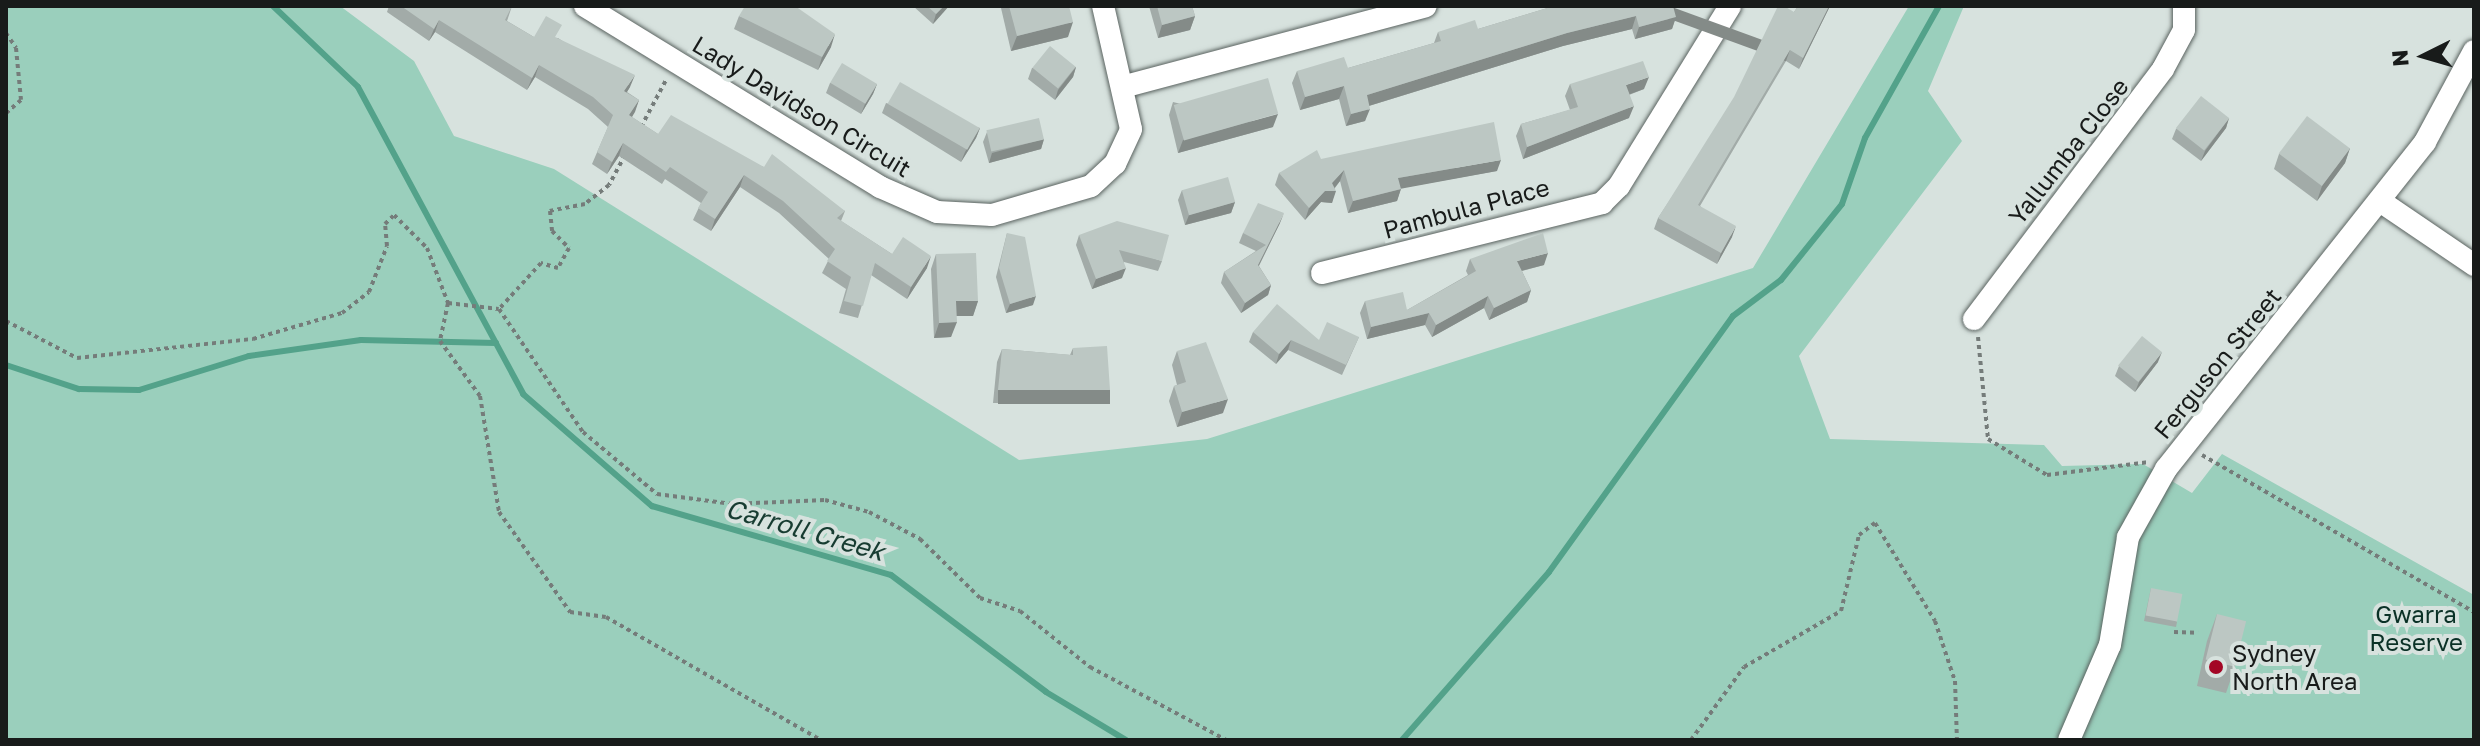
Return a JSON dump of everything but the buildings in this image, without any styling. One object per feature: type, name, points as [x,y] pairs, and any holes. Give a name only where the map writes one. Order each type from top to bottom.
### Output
[{"type":"street","name":"Lady Davidson Circuit","points":[[585,6],[880,187],[937,212],[992,215],[1091,186],[1115,164],[1131,129],[1126,86],[1103,6]]},
{"type":"street","points":[[1126,86],[1426,6]]},
{"type":"street","name":"Pambula Place","points":[[1322,273],[1602,203],[1619,186],[1730,6]]},
{"type":"street","name":"Yallumba Close","points":[[1974,319],[2163,69],[2184,30],[2184,6]]},
{"type":"street","name":"Ferguson Street","points":[[2069,740],[2110,645],[2128,537],[2166,469],[2425,142],[2474,51]]},
{"type":"street","points":[[2380,201],[2474,265]]},
{"type":"path","points":[[6,33],[16,48],[21,100],[6,113]]},
{"type":"path","points":[[636,136],[664,85]]},
{"type":"path","points":[[499,309],[541,263],[558,268],[569,248],[552,231],[550,211],[585,204],[609,185],[629,148]]},
{"type":"path","points":[[6,321],[77,358],[253,339],[342,313],[369,292],[387,246],[385,224],[394,215],[427,248],[448,303],[440,341],[480,396],[499,512],[570,612],[606,617],[821,740]]},
{"type":"path","points":[[448,303],[499,309],[583,432],[657,494],[732,504],[825,500],[869,512],[920,539],[980,598],[1020,611],[1090,667],[1226,740]]},
{"type":"path","points":[[1974,319],[1988,439],[2047,475],[2139,458],[2166,469]]},
{"type":"path","points":[[2180,451],[2204,455],[2474,612]]},
{"type":"path","points":[[1691,740],[1744,667],[1841,611],[1859,535],[1875,523],[1935,621],[1955,681],[1957,740]]},
{"type":"path","points":[[2174,632],[2198,633]]},
{"type":"green space","name":"Gwarra Reserve","points":[[6,6],[340,6],[414,61],[454,136],[554,169],[1019,460],[1207,439],[1753,268],[1909,6],[1964,6],[1928,91],[1962,141],[1799,356],[1830,439],[2044,445],[2062,466],[2143,464],[2192,493],[2222,454],[2474,595],[2474,740],[6,740]]},
{"type":"waterway","name":"Carroll Creek","points":[[273,6],[358,87],[523,394],[652,506],[891,575],[1046,692],[1126,740]]},
{"type":"waterway","points":[[1402,740],[1549,572],[1733,316],[1781,280],[1842,204],[1865,138],[1939,6]]},
{"type":"waterway","points":[[6,365],[79,389],[139,390],[249,356],[361,340],[496,343]]},
{"type":"place","name":"Sydney North Area","points":[[2216,667]]}]
